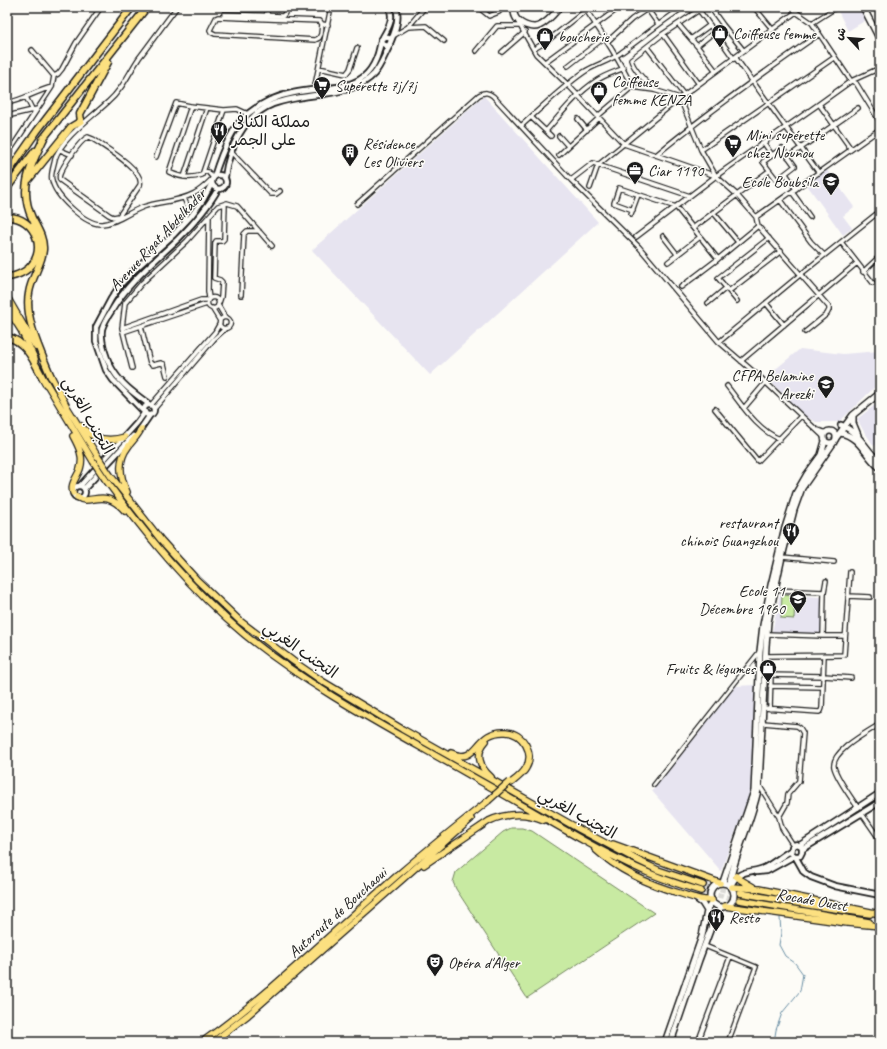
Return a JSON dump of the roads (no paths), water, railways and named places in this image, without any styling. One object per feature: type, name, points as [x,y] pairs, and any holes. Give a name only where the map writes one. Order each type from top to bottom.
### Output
[{"type":"highway","points":[[7,169],[132,7]]},
{"type":"highway","points":[[7,188],[44,138],[116,49],[147,7]]},
{"type":"highway","points":[[26,183],[71,127],[83,122],[80,114],[116,49]]},
{"type":"highway","points":[[7,174],[37,131]]},
{"type":"highway","points":[[44,138],[31,166],[26,183],[26,197],[29,211],[41,234],[44,250],[31,284],[28,303],[33,330],[51,376]]},
{"type":"highway","points":[[7,217],[15,217],[25,222],[35,234],[38,246],[38,252],[29,268],[18,274],[7,277]]},
{"type":"highway","name":"التجنب الغربي","points":[[7,297],[28,331],[95,459]]},
{"type":"highway","name":"التجنب الغربي","points":[[7,308],[21,330],[46,384],[65,416],[139,524],[176,567],[223,616],[246,636],[286,665],[348,706],[573,834],[644,871],[701,892]]},
{"type":"highway","points":[[7,337],[21,343],[28,352],[46,384]]},
{"type":"highway","points":[[72,415],[85,430],[95,437],[110,440],[125,437]]},
{"type":"highway","points":[[65,416],[81,455],[80,469],[72,485],[75,495],[82,500],[100,497],[111,500],[117,503],[139,524]]},
{"type":"highway","points":[[131,502],[122,481],[120,466],[125,451],[141,429]]},
{"type":"highway","name":"التجنب الغربي","points":[[107,477],[131,502],[173,554],[217,600],[240,621],[322,681],[417,737],[510,785],[592,836],[633,858],[658,870],[703,885]]},
{"type":"highway","points":[[417,737],[455,755],[464,757],[471,754],[482,740],[491,734],[506,732],[517,735],[527,747],[529,758],[526,769],[510,785],[489,801]]},
{"type":"highway","points":[[506,734],[512,736],[520,741],[525,749],[526,758],[523,768],[510,785],[489,776],[480,764],[479,754],[481,748],[489,738],[493,736],[506,734]]},
{"type":"highway","name":"Autoroute de Bouchaoui","points":[[212,1042],[248,1015],[390,891],[489,801]]},
{"type":"highway","name":"Autoroute de Bouchaoui","points":[[202,1042],[230,1023],[272,988],[399,874],[489,801]]},
{"type":"highway","points":[[390,891],[460,840],[489,821],[497,818],[516,814],[532,816],[573,834]]},
{"type":"highway","points":[[592,836],[637,854],[721,883]]},
{"type":"highway","points":[[589,843],[616,865],[643,881],[694,898],[712,900]]},
{"type":"highway","points":[[736,876],[759,889]]},
{"type":"highway","points":[[731,886],[759,889],[880,915]]},
{"type":"highway","name":"Rocade Ouest","points":[[740,893],[880,915]]},
{"type":"highway","name":"Rocade Ouest","points":[[739,900],[880,925]]},
{"type":"highway","points":[[723,906],[847,923],[880,925]]},
{"type":"main road","points":[[513,7],[515,17],[523,24],[529,26],[538,26],[548,20],[560,7]]},
{"type":"main road","points":[[863,7],[880,40]]},
{"type":"main road","points":[[721,883],[754,791],[760,651],[763,625],[784,531],[799,486],[820,455],[826,435],[842,426],[880,393]]},
{"type":"main road","points":[[853,415],[853,423],[858,436],[873,456],[880,462]]},
{"type":"main road","points":[[842,426],[858,436]]},
{"type":"main road","points":[[731,886],[721,883],[714,886],[710,896],[714,904],[723,906],[729,905],[734,898],[731,886],[733,867],[756,800],[759,785],[767,634],[782,557],[794,510],[802,488],[840,433],[842,426]]},
{"type":"main road","points":[[826,435],[834,433],[835,440]]},
{"type":"main road","points":[[840,433],[849,435],[855,439],[870,459],[880,468]]},
{"type":"main road","points":[[826,435],[828,443],[835,440]]},
{"type":"main road","points":[[694,898],[702,903],[707,912]]},
{"type":"main road","points":[[665,1042],[702,936],[707,912],[712,900]]},
{"type":"main road","points":[[672,1042],[717,914],[723,906]]},
{"type":"street","points":[[7,155],[52,87],[54,76],[62,70],[76,43],[101,7]]},
{"type":"street","points":[[177,7],[139,59],[122,88],[83,122],[60,150],[56,158],[51,179],[56,191],[65,202],[90,221],[100,224],[113,222],[143,207],[184,198],[199,190],[220,174],[225,177]]},
{"type":"street","points":[[267,7],[267,15]]},
{"type":"street","points":[[224,14],[283,16],[285,13],[285,7]]},
{"type":"street","points":[[314,90],[331,7]]},
{"type":"street","points":[[150,415],[144,412],[108,374],[104,367],[97,344],[96,330],[98,323],[111,299],[124,281],[183,224],[201,204],[217,165],[235,130],[248,114],[265,102],[276,97],[350,84],[366,75],[378,57],[382,39],[391,22],[389,7]]},
{"type":"street","points":[[204,171],[208,172],[212,179],[213,187],[218,189],[222,188],[226,181],[226,164],[241,129],[272,104],[285,100],[340,91],[359,85],[373,75],[379,67],[391,43],[398,14],[396,7]]},
{"type":"street","points":[[393,36],[408,26],[425,7]]},
{"type":"street","points":[[478,7],[489,16],[499,12],[503,7]]},
{"type":"street","points":[[534,49],[546,42],[585,8],[590,7]]},
{"type":"street","points":[[545,62],[620,7]]},
{"type":"street","points":[[674,7],[677,11]]},
{"type":"street","points":[[521,126],[568,85],[591,68],[616,56],[658,24],[684,7]]},
{"type":"street","points":[[710,7],[744,51]]},
{"type":"street","points":[[754,7],[773,30]]},
{"type":"street","points":[[590,188],[598,165],[680,98],[796,12],[797,7]]},
{"type":"street","points":[[812,23],[837,7]]},
{"type":"street","points":[[585,8],[607,39],[624,68],[632,87]]},
{"type":"street","points":[[568,66],[607,39],[646,8],[658,24]]},
{"type":"street","points":[[654,90],[631,61],[647,46],[698,9],[819,173]]},
{"type":"street","points":[[796,12],[812,23],[851,81],[856,83],[880,122]]},
{"type":"street","points":[[322,24],[322,34],[315,40],[215,34],[210,30],[218,17],[312,20],[320,21],[322,24],[328,25]]},
{"type":"street","points":[[515,17],[525,32],[536,54],[578,95],[624,144],[716,176]]},
{"type":"street","points":[[678,24],[716,71]]},
{"type":"street","points":[[691,39],[710,25]]},
{"type":"street","points":[[696,46],[723,25]]},
{"type":"street","points":[[408,26],[426,26],[444,41]]},
{"type":"street","points":[[476,51],[497,26],[521,26]]},
{"type":"street","points":[[502,52],[525,32]]},
{"type":"street","points":[[663,34],[699,84]]},
{"type":"street","points":[[656,155],[692,125],[819,34]]},
{"type":"street","points":[[382,39],[384,36],[388,36],[391,43]]},
{"type":"street","points":[[647,46],[684,95]]},
{"type":"street","points":[[318,68],[346,74],[350,69],[357,48]]},
{"type":"street","points":[[32,50],[54,76]]},
{"type":"street","points":[[702,150],[835,57]]},
{"type":"street","points":[[546,131],[578,95],[597,80],[624,68]]},
{"type":"street","points":[[636,237],[716,176],[851,81],[880,68]]},
{"type":"street","points":[[7,103],[26,97],[42,89],[52,87]]},
{"type":"street","points":[[632,87],[654,90],[680,98],[702,150],[716,176],[736,194],[756,217],[758,226],[829,306],[829,312],[805,332]]},
{"type":"street","points":[[559,155],[632,87]]},
{"type":"street","points":[[357,204],[479,95],[484,92],[489,93],[571,180],[638,247],[719,342],[766,382],[815,429],[826,435]]},
{"type":"street","points":[[26,97],[32,111]]},
{"type":"street","points":[[156,157],[176,103],[224,110],[237,109],[248,114]]},
{"type":"street","points":[[819,104],[851,149]]},
{"type":"street","points":[[191,106],[169,172],[181,177],[202,175],[224,110]]},
{"type":"street","points":[[184,177],[207,108]]},
{"type":"street","points":[[788,157],[858,108]]},
{"type":"street","points":[[7,116],[38,109]]},
{"type":"street","points":[[531,117],[551,136]]},
{"type":"street","points":[[578,120],[587,130]]},
{"type":"street","points":[[756,217],[880,129]]},
{"type":"street","points":[[876,132],[880,138]]},
{"type":"street","points":[[559,136],[568,146]]},
{"type":"street","points":[[90,137],[131,166],[141,184],[119,216],[113,217],[60,180],[60,173],[72,155],[82,140],[90,137]]},
{"type":"street","points":[[764,142],[772,155]]},
{"type":"street","points":[[782,148],[788,157],[795,166],[777,180],[763,162],[782,148]]},
{"type":"street","points":[[60,150],[72,155]]},
{"type":"street","points":[[231,152],[271,194],[276,194],[280,191]]},
{"type":"street","points":[[571,180],[593,163],[690,196]]},
{"type":"street","points":[[693,228],[736,194],[769,171]]},
{"type":"street","points":[[786,174],[796,189]]},
{"type":"street","points":[[638,195],[632,212],[614,203],[619,188],[676,207],[718,259]]},
{"type":"street","name":"Avenue Rigat Abdelkader","points":[[151,407],[117,377],[113,371],[102,341],[103,325],[116,302],[127,287],[191,225],[218,189]]},
{"type":"street","points":[[792,192],[810,217]]},
{"type":"street","points":[[183,224],[188,208],[184,198]]},
{"type":"street","points":[[780,200],[811,242],[824,255]]},
{"type":"street","points":[[212,308],[216,307],[221,297],[222,282],[214,278],[214,243],[224,239],[225,204]]},
{"type":"street","points":[[132,368],[122,330],[126,301],[142,282],[187,241],[218,206],[232,204],[237,206],[272,246]]},
{"type":"street","points":[[713,212],[738,242]]},
{"type":"street","points":[[719,342],[824,255],[879,213]]},
{"type":"street","points":[[209,216],[208,300],[222,327],[226,328]]},
{"type":"street","points":[[681,287],[758,226]]},
{"type":"street","points":[[241,295],[244,234],[247,231],[260,231]]},
{"type":"street","points":[[663,236],[677,254]]},
{"type":"street","points":[[668,262],[700,237]]},
{"type":"street","points":[[737,301],[718,278],[769,238]]},
{"type":"street","points":[[841,242],[873,283]]},
{"type":"street","points":[[708,303],[781,252]]},
{"type":"street","points":[[863,272],[880,256]]},
{"type":"street","points":[[741,361],[857,263]]},
{"type":"street","points":[[82,488],[139,421],[146,406],[151,407],[215,338],[230,326],[231,323],[229,318],[225,317],[215,297],[141,326],[122,330]]},
{"type":"street","points":[[122,330],[201,300],[208,300]]},
{"type":"street","points":[[766,303],[784,325]]},
{"type":"street","points":[[151,407],[215,332],[220,322],[225,317]]},
{"type":"street","points":[[141,326],[150,363],[153,365],[161,363],[164,364],[167,376]]},
{"type":"street","points":[[744,408],[766,382]]},
{"type":"street","points":[[727,386],[744,408],[760,425],[780,439]]},
{"type":"street","points":[[82,488],[141,429],[153,413],[151,407]]},
{"type":"street","points":[[715,409],[758,461],[801,416]]},
{"type":"street","points":[[75,487],[82,488],[84,495],[81,497],[75,495],[75,487]]},
{"type":"street","points":[[782,557],[834,562]]},
{"type":"street","points":[[765,656],[844,655],[850,572]]},
{"type":"street","points":[[823,636],[824,592],[826,581]]},
{"type":"street","points":[[775,590],[824,592]]},
{"type":"street","points":[[848,596],[870,597]]},
{"type":"street","points":[[767,634],[845,636]]},
{"type":"street","points":[[654,785],[760,651]]},
{"type":"street","points":[[764,708],[820,711],[822,708],[824,656]]},
{"type":"street","points":[[765,675],[851,678]]},
{"type":"street","points":[[770,709],[771,675]]},
{"type":"street","points":[[770,686],[822,687]]},
{"type":"street","points":[[763,723],[797,726],[803,734],[799,781],[788,794],[787,803],[779,817]]},
{"type":"street","points":[[880,724],[840,751],[834,762],[836,771],[880,840]]},
{"type":"street","points":[[759,785],[779,817],[782,828],[793,845]]},
{"type":"street","points":[[750,871],[767,871],[794,856],[858,807],[880,793]]},
{"type":"street","points":[[801,850],[880,802]]},
{"type":"street","points":[[858,807],[862,814]]},
{"type":"street","points":[[793,845],[797,844],[801,850],[802,864],[811,877]]},
{"type":"street","points":[[731,886],[736,876],[765,867],[790,851],[793,845]]},
{"type":"street","points":[[790,851],[804,872],[811,877],[835,886],[880,895]]},
{"type":"street","points":[[705,946],[756,967],[728,1042]]},
{"type":"street","points":[[698,1042],[730,957]]},
{"type":"waterway","points":[[774,1042],[776,1030],[782,1013],[800,991],[803,974],[795,963],[785,956],[779,945],[781,933],[780,918]]},
{"type":"tunnel","points":[[703,885],[740,893]]},
{"type":"tunnel","points":[[701,891],[739,900]]},
{"type":"place","name":"Coiffeuse femme","points":[[720,48]]},
{"type":"place","name":"boucherie","points":[[545,51]]},
{"type":"place","name":"Supérette 7j/7j","points":[[322,100]]},
{"type":"place","name":"Coiffeuse femme KENZA","points":[[599,105]]},
{"type":"place","name":"مملكة الكنافى على الجمر","points":[[219,145]]},
{"type":"place","name":"Mini supérette chez Nounou","points":[[733,158]]},
{"type":"place","name":"Résidence Les Oliviers","points":[[350,167]]},
{"type":"place","name":"Ciar 1190","points":[[635,185]]},
{"type":"place","name":"Ecole Boubsila","points":[[831,196]]},
{"type":"place","name":"CFPA Belamine Arezki","points":[[826,399]]},
{"type":"place","name":"restaurant chinois Guangzhou","points":[[791,546]]},
{"type":"place","name":"Ecole 11 Décembre 1960","points":[[798,614]]},
{"type":"place","name":"Fruits & légumes","points":[[768,683]]},
{"type":"place","name":"Resto","points":[[716,932]]},
{"type":"place","name":"Opéra d'Alger","points":[[435,977]]}]
